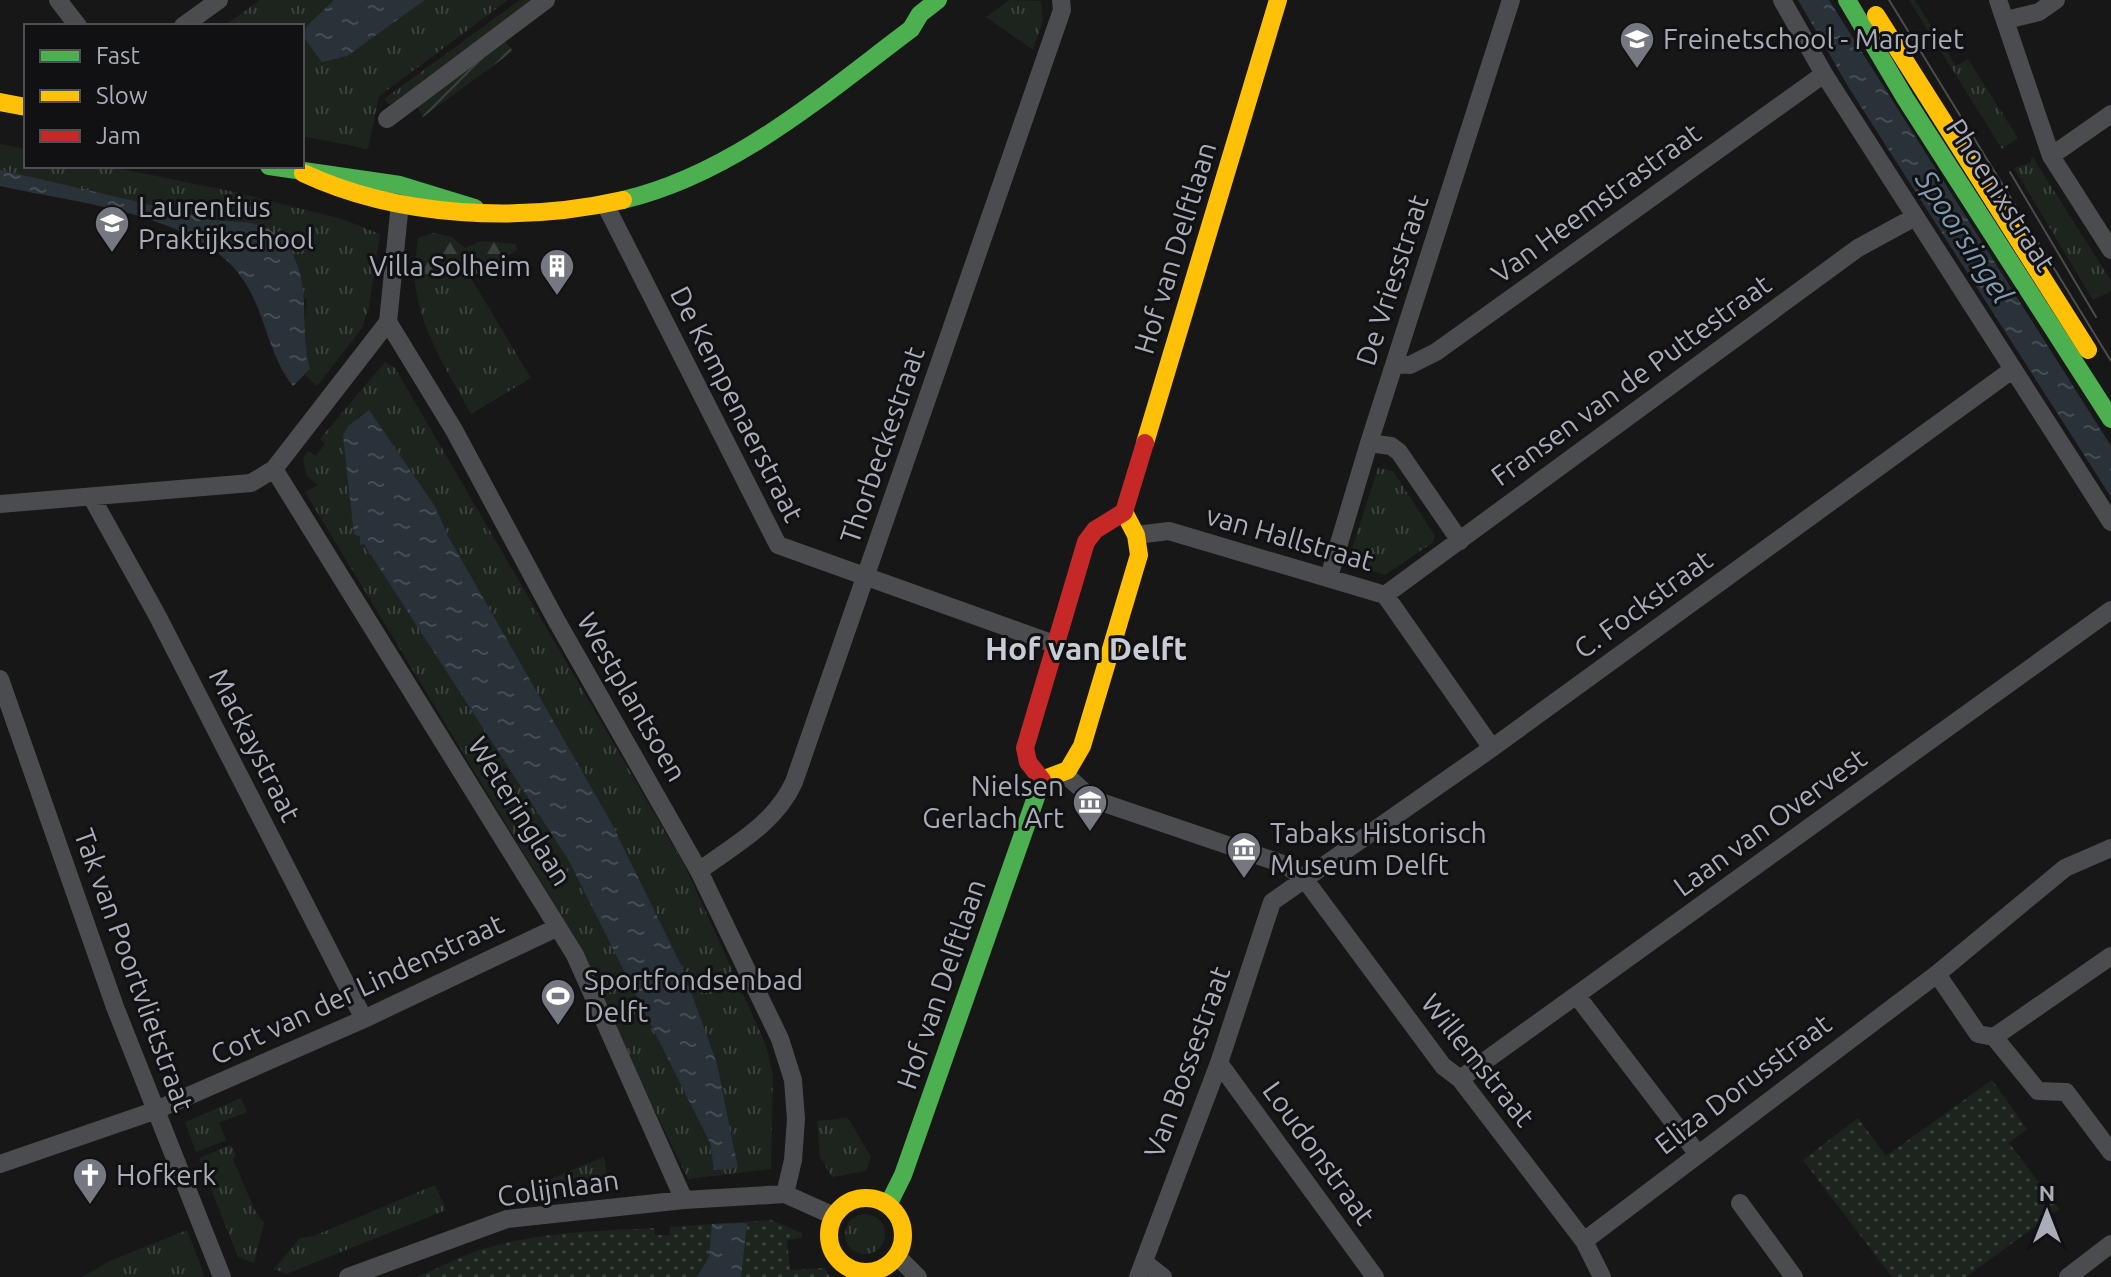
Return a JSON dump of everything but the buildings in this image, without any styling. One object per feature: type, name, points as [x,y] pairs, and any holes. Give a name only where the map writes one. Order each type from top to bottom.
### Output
[{"type":"street","points":[[58,0],[76,24]]},
{"type":"street","points":[[186,24],[219,0]]},
{"type":"street","points":[[387,119],[546,0]]},
{"type":"street","points":[[911,29],[920,14],[938,0]]},
{"type":"street","points":[[303,173],[328,186],[399,206],[442,212],[552,211],[605,204],[655,190],[740,152],[911,29],[941,20],[959,0]]},
{"type":"street","name":"Thorbeckestraat","points":[[699,871],[765,823],[785,802],[989,228],[1062,10],[1061,0]]},
{"type":"street","name":"Hof van Delftlaan","points":[[1124,512],[1278,0]]},
{"type":"street","name":"De Vriesstraat","points":[[1329,577],[1511,0]]},
{"type":"street","points":[[1782,0],[1824,74],[2111,522]]},
{"type":"street","name":"Phoenixstraat","points":[[1847,0],[1905,98],[2111,419]]},
{"type":"street","name":"Phoenixstraat","points":[[1867,0],[2111,387]]},
{"type":"street","points":[[1998,0],[2051,156],[2111,250]]},
{"type":"street","points":[[2006,20],[2039,12],[2056,0]]},
{"type":"street","name":"Van Heemstrastraat","points":[[1397,364],[1410,365],[1436,352],[1824,74]]},
{"type":"street","points":[[0,102],[24,107]]},
{"type":"street","points":[[2051,156],[2111,114]]},
{"type":"street","points":[[0,118],[24,123]]},
{"type":"street","points":[[279,168],[303,173],[335,173],[445,194],[480,211]]},
{"type":"street","points":[[0,504],[251,483],[274,469],[388,322],[402,186]]},
{"type":"street","name":"De Kempenaerstraat","points":[[605,204],[778,545],[865,579],[1054,644]]},
{"type":"street","name":"Fransen van de Puttestraat","points":[[1385,595],[1858,248],[1915,217]]},
{"type":"street","name":"Westplantsoen","points":[[388,322],[454,430],[555,618],[699,871],[780,1039],[793,1080],[796,1119],[793,1160],[785,1194]]},
{"type":"street","name":"C. Fockstraat","points":[[1306,881],[2012,370]]},
{"type":"street","points":[[1369,443],[1391,446],[1399,452],[1460,541]]},
{"type":"street","name":"Weteringlaan","points":[[274,469],[575,955],[684,1200]]},
{"type":"street","name":"Mackaystraat","points":[[92,498],[157,615],[364,1019]]},
{"type":"street","points":[[1124,512],[1136,535],[1139,555],[1078,760],[1066,775],[1042,780],[1028,762],[1025,748],[1086,542],[1095,530],[1124,512]]},
{"type":"street","name":"van Hallstraat","points":[[1136,535],[1169,531],[1385,595],[1492,748]]},
{"type":"street","name":"Laan van Overvest","points":[[1460,1079],[2111,610]]},
{"type":"street","name":"Tak van Poortvlietstraat","points":[[0,679],[6,716],[154,1111],[222,1277]]},
{"type":"street","points":[[1066,775],[1092,799],[1286,865],[1306,881]]},
{"type":"street","name":"Hof van Delftlaan","points":[[888,1205],[903,1175],[1042,780]]},
{"type":"street","name":"Eliza Dorusstraat","points":[[1584,1241],[1937,974],[2065,868],[2111,848]]},
{"type":"street","name":"Van Bossestraat","points":[[1141,1270],[1219,1063],[1272,902],[1306,881]]},
{"type":"street","name":"Willemstraat","points":[[1306,881],[1443,1066],[1460,1079],[1584,1241],[1599,1276]]},
{"type":"street","name":"Cort van der Lindenstraat","points":[[0,1164],[154,1111],[364,1019],[556,928]]},
{"type":"street","points":[[1994,1037],[2111,956]]},
{"type":"street","points":[[1937,974],[1978,1034],[1994,1037],[2038,1091],[2066,1092],[2111,1152]]},
{"type":"street","points":[[1577,996],[1697,1153]]},
{"type":"street","name":"Loudonstraat","points":[[1219,1063],[1375,1277]]},
{"type":"street","points":[[785,1194],[834,1216]]},
{"type":"street","name":"Colijnlaan","points":[[348,1277],[507,1219],[684,1200],[785,1194]]},
{"type":"street","points":[[859,1198],[888,1205],[903,1229],[897,1256],[869,1274],[847,1267],[832,1250],[829,1238],[834,1216],[841,1208],[859,1198]]},
{"type":"street","points":[[1740,1203],[1794,1277]]},
{"type":"street","points":[[2068,1277],[2111,1244]]},
{"type":"street","points":[[897,1256],[918,1277]]},
{"type":"street","points":[[1141,1270],[1163,1277]]},
{"type":"green space","points":[[260,0],[334,0],[307,26],[347,56],[425,0],[508,0],[379,96],[368,149],[304,136],[304,24],[227,24]]},
{"type":"green space","points":[[520,0],[532,0],[390,105],[384,99]]},
{"type":"green space","points":[[1010,0],[1041,1],[1043,20],[1033,50],[986,17]]},
{"type":"green space","points":[[1909,0],[1915,0],[1956,66],[1968,59],[2018,138],[2002,149]]},
{"type":"green space","points":[[504,40],[513,51],[423,117],[416,104]]},
{"type":"green space","points":[[0,144],[24,149],[24,168],[117,168],[234,192],[342,219],[380,234],[369,307],[362,328],[317,386],[305,375],[310,369],[302,343],[307,301],[253,224],[216,220],[0,170]]},
{"type":"green space","points":[[2032,156],[2111,281],[2111,291],[2093,300],[2014,168],[2030,163]]},
{"type":"green space","points":[[434,233],[452,237],[465,248],[481,241],[516,244],[517,250],[471,278],[442,273],[423,283],[414,274],[418,238]]},
{"type":"green space","points":[[442,273],[471,278],[531,378],[471,414],[435,347],[417,293],[414,274],[423,283]]},
{"type":"green space","points":[[385,362],[395,368],[685,866],[766,1045],[773,1076],[771,1169],[688,1179],[557,908],[305,492],[318,485],[306,475],[303,459],[308,451],[316,456],[325,444],[320,439]],"holes":[[[361,414],[436,508],[448,536],[612,824],[682,967],[723,1169],[714,1169],[710,1143],[569,861],[364,543],[361,545],[343,435]]]},
{"type":"green space","points":[[1378,468],[1393,471],[1435,536],[1432,543],[1385,575],[1354,565],[1349,558]]},
{"type":"green space","points":[[1992,1080],[2027,1129],[2009,1143],[2059,1209],[1966,1277],[1892,1277],[1803,1160],[1858,1118],[1886,1156]]},
{"type":"green space","points":[[241,1098],[247,1112],[219,1123],[226,1140],[196,1152],[185,1122]]},
{"type":"green space","points":[[848,1118],[871,1157],[866,1171],[832,1177],[820,1157],[817,1121]]},
{"type":"green space","points":[[231,1145],[236,1155],[233,1159],[254,1209],[264,1223],[254,1263],[238,1257],[199,1158]]},
{"type":"green space","points":[[604,1157],[609,1188],[520,1196],[518,1192]]},
{"type":"green space","points":[[435,1185],[446,1210],[286,1274],[274,1269],[300,1238],[314,1236]]},
{"type":"green space","points":[[865,1214],[879,1220],[885,1234],[879,1248],[865,1254],[851,1248],[845,1234],[851,1220]]},
{"type":"green space","points":[[771,1220],[802,1233],[802,1238],[787,1240],[790,1270],[824,1268],[830,1277],[416,1277],[472,1253],[523,1239],[654,1228],[655,1235],[670,1235],[670,1227]]},
{"type":"green space","points":[[187,1230],[205,1277],[82,1277],[110,1261]]},
{"type":"water","points":[[334,0],[425,0],[347,56],[322,62],[304,37],[307,26]]},
{"type":"water","name":"Spoorsingel","points":[[1798,0],[1829,0],[2111,446],[2111,497],[1849,88]]},
{"type":"water","points":[[0,170],[215,220],[251,223],[276,234],[287,245],[300,275],[310,369],[293,386],[278,361],[244,281],[224,258],[198,240],[133,214],[0,186]]},
{"type":"water","points":[[369,410],[436,508],[448,536],[612,824],[682,967],[717,1064],[738,1168],[714,1170],[710,1143],[569,861],[364,544],[360,545],[360,537],[354,534],[343,435],[348,426]]},
{"type":"water","points":[[747,1223],[741,1277],[697,1277],[709,1257],[712,1224]]},
{"type":"tram line","points":[[1889,0],[2111,361]]},
{"type":"tram line","points":[[2010,172],[2096,317]]},
{"type":"traffic: fast","points":[[623,200],[702,172],[775,130],[911,29],[920,14],[938,0]]},
{"type":"traffic: fast","points":[[1847,0],[1905,98],[2111,419]]},
{"type":"traffic: fast","points":[[283,168],[400,185],[475,208]]},
{"type":"traffic: fast","points":[[888,1205],[903,1175],[1042,780]]},
{"type":"traffic: slow","points":[[1145,443],[1278,0]]},
{"type":"traffic: slow","points":[[1876,15],[2088,350]]},
{"type":"traffic: slow","points":[[0,102],[24,107]]},
{"type":"traffic: slow","points":[[303,173],[379,199],[461,212],[543,212],[623,200]]},
{"type":"traffic: slow","points":[[1042,780],[1068,770],[1082,746],[1139,555],[1136,535],[1124,512]]},
{"type":"traffic: slow","points":[[866,1198],[887,1204],[897,1214],[903,1235],[897,1256],[887,1266],[866,1272],[845,1266],[835,1256],[829,1235],[835,1214],[845,1204],[866,1198]]},
{"type":"traffic: jam","points":[[1042,780],[1028,762],[1025,748],[1086,542],[1095,530],[1124,512],[1145,443]]},
{"type":"place","name":"Freinetschool - Margriet","points":[[1637,70]]},
{"type":"place","name":"Laurentius Praktijkschool","points":[[112,254]]},
{"type":"place","name":"Villa Solheim","points":[[557,297]]},
{"type":"place","name":"Nielsen Gerlach Art","points":[[1090,833]]},
{"type":"place","name":"Tabaks Historisch Museum Delft","points":[[1244,880]]},
{"type":"place","name":"Sportfondsenbad Delft","points":[[558,1027]]},
{"type":"place","name":"Hofkerk","points":[[90,1206]]},
{"type":"district","name":"Hof van Delft","points":[[1086,649]]}]
